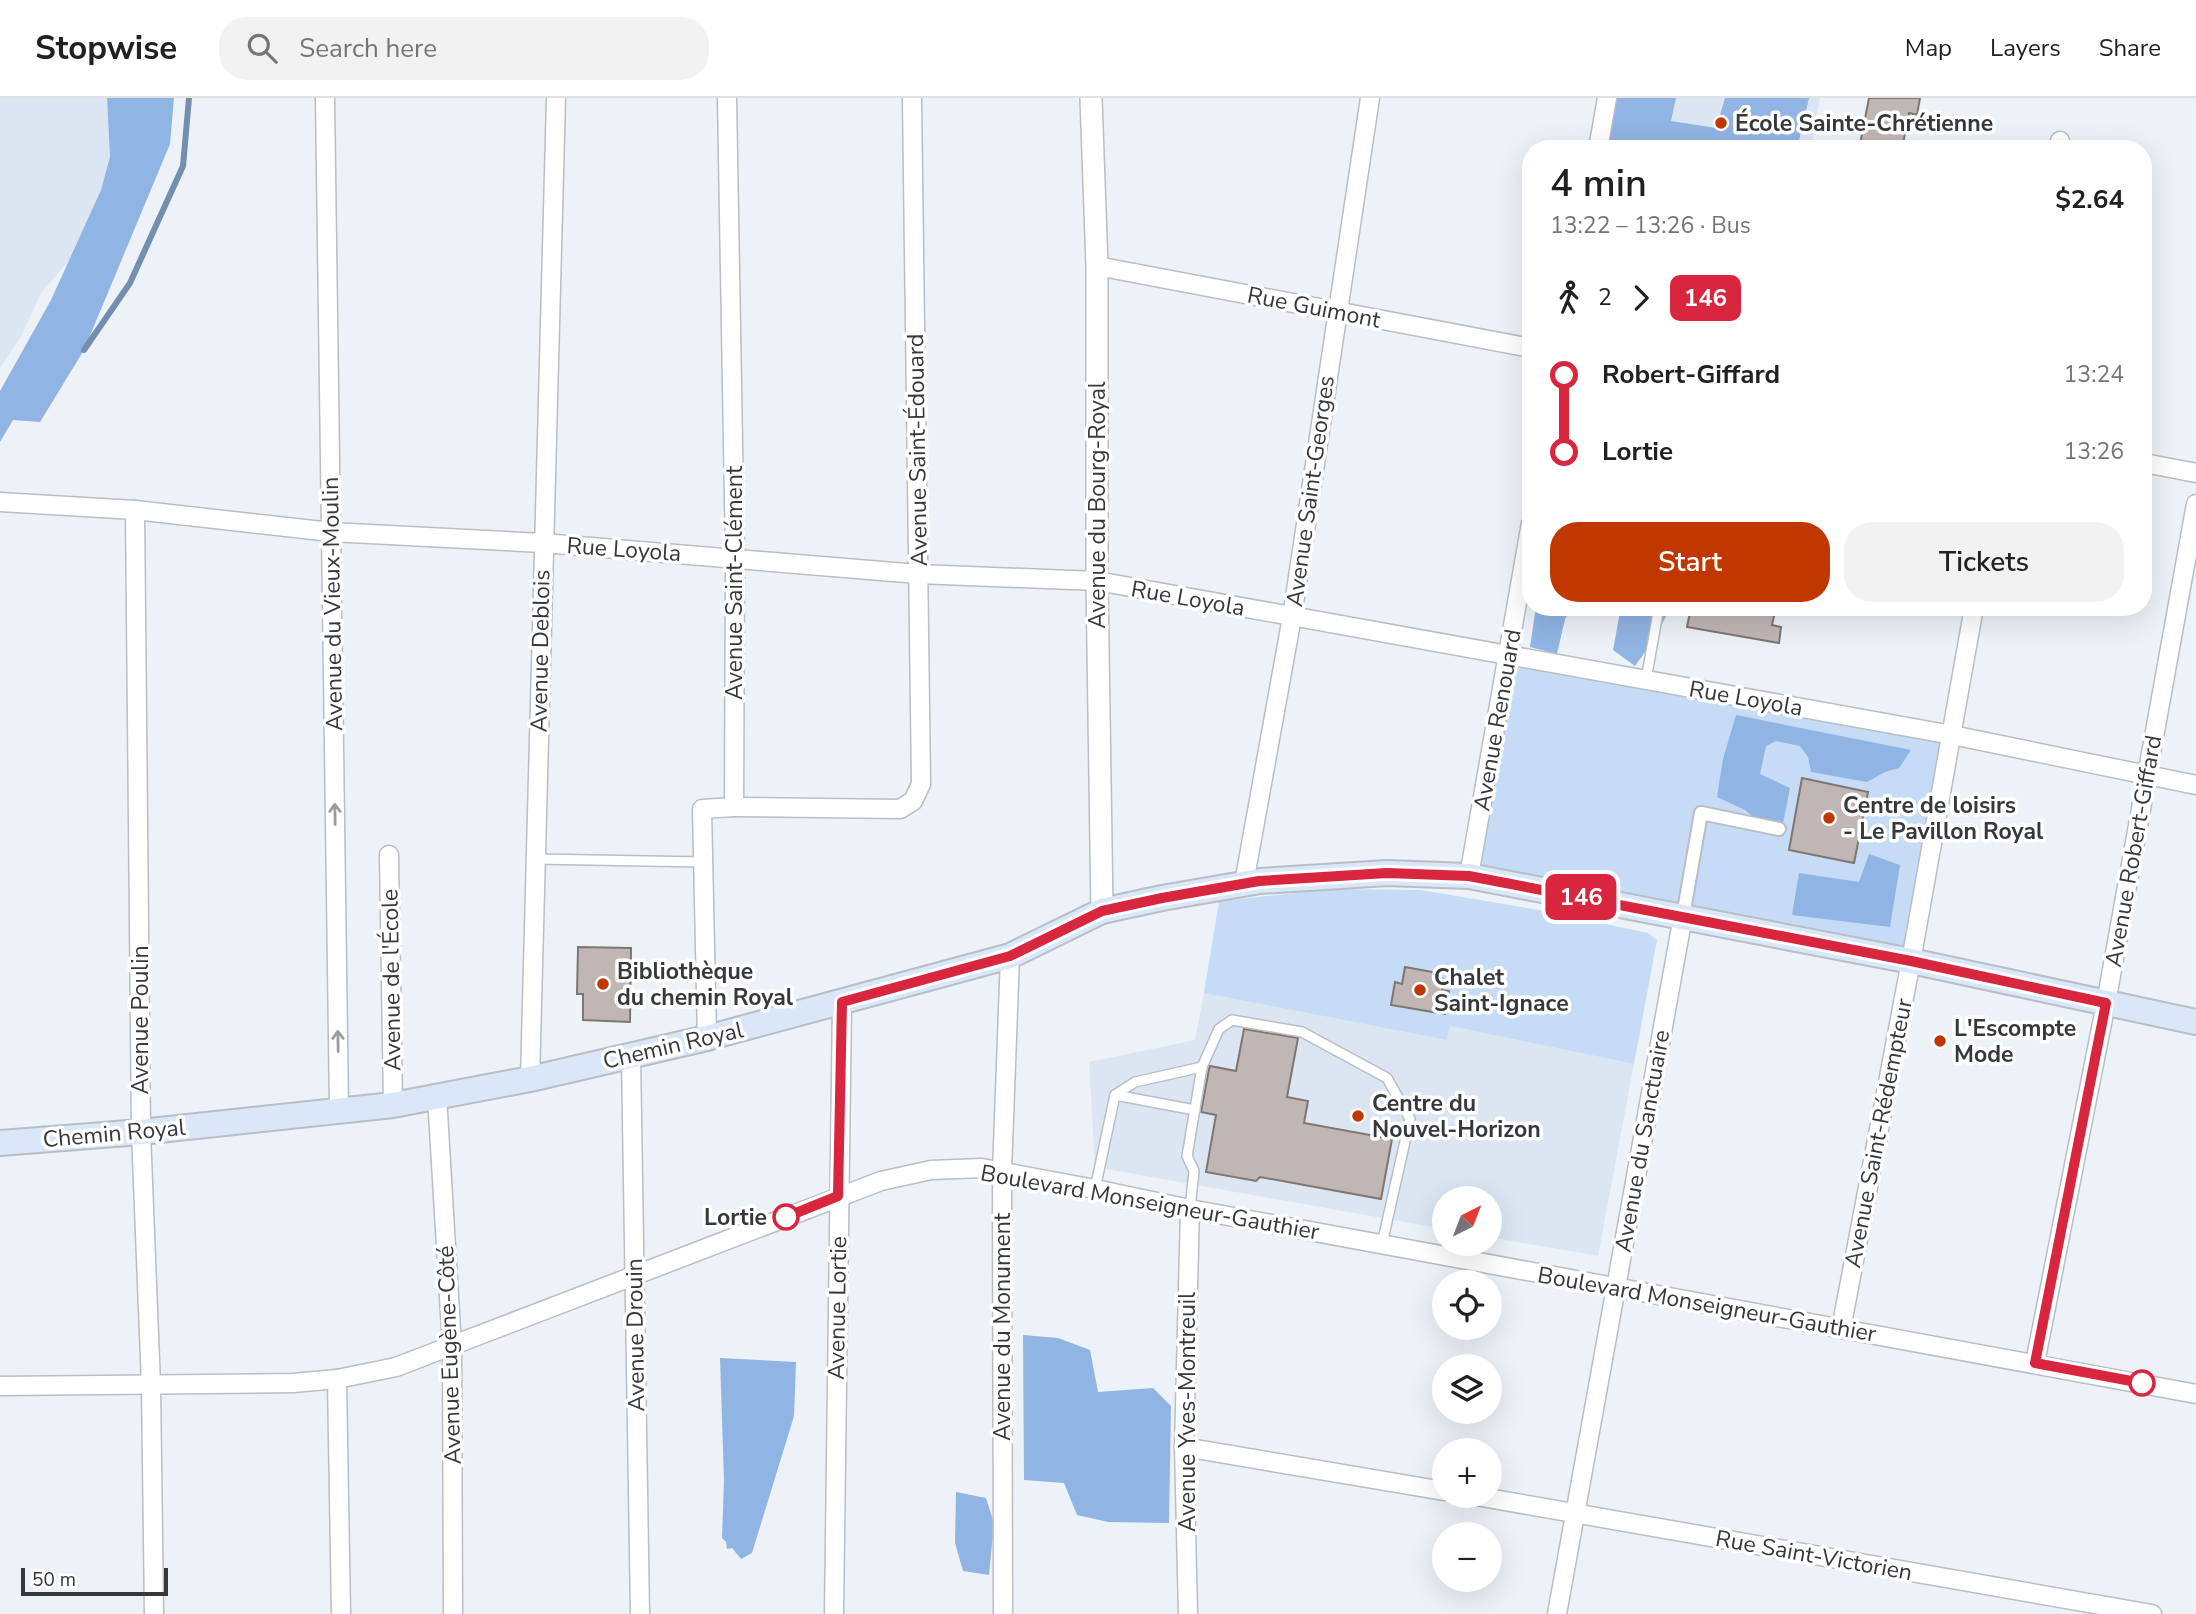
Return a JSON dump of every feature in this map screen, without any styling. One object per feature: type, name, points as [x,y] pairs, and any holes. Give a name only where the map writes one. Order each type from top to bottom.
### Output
[{"type":"main road","name":"Chemin Royal","points":[[0,1143],[141,1132],[393,1105],[530,1079],[707,1038],[1010,956],[1102,911],[1244,883],[1387,873],[1469,876],[1911,961],[2196,1022]]},
{"type":"street","name":"Avenue du Vieux-Moulin","points":[[325,98],[339,1110]]},
{"type":"street","name":"Avenue Deblois","points":[[530,1079],[556,98]]},
{"type":"street","name":"Avenue Saint-Clément","points":[[727,98],[735,558],[734,807]]},
{"type":"street","name":"Avenue Saint-Édouard","points":[[734,807],[900,809],[913,801],[921,784],[912,98]]},
{"type":"street","name":"Avenue du Bourg-Royal","points":[[1091,98],[1097,266],[1097,581],[1102,911]]},
{"type":"street","name":"Avenue Saint-Georges","points":[[1244,883],[1292,617],[1370,98]]},
{"type":"street","points":[[1600,140],[1607,98]]},
{"type":"street","name":"Rue Guimont","points":[[1097,266],[1522,346]]},
{"type":"street","points":[[2152,465],[2196,473]]},
{"type":"street","name":"Rue Loyola","points":[[0,502],[135,510],[331,532],[543,543],[918,574],[1097,581],[1952,735],[2196,785]]},
{"type":"street","name":"Avenue Robert-Giffard","points":[[2035,1363],[2106,1003],[2196,504]]},
{"type":"street","name":"Avenue Poulin","points":[[135,510],[141,1132],[151,1385],[154,1614]]},
{"type":"street","name":"Avenue Renouard","points":[[1469,876],[1522,575]]},
{"type":"street","name":"Avenue Saint-Rédempteur","points":[[1840,1329],[1911,961],[1972,616]]},
{"type":"street","points":[[707,1038],[702,809],[734,807]]},
{"type":"street","points":[[1683,916],[1701,813],[1779,829]]},
{"type":"street","name":"Avenue de l'École","points":[[389,855],[393,1105]]},
{"type":"street","name":"Avenue du Sanctuaire","points":[[1557,1614],[1683,916]]},
{"type":"street","name":"Avenue du Monument","points":[[1003,1614],[1002,1172],[1010,956]]},
{"type":"street","name":"Avenue Lortie","points":[[834,1614],[842,1002]]},
{"type":"street","name":"Avenue Drouin","points":[[631,1056],[639,1614]]},
{"type":"street","name":"Avenue Eugène-Côté","points":[[437,1096],[452,1347],[453,1614]]},
{"type":"street","name":"Boulevard Monseigneur-Gauthier","points":[[0,1386],[293,1383],[337,1379],[396,1367],[881,1181],[931,1170],[982,1168],[1190,1209],[2196,1394]]},
{"type":"street","name":"Avenue Yves-Montreuil","points":[[1188,1614],[1184,1447],[1190,1209]]},
{"type":"street","points":[[337,1379],[341,1614]]},
{"type":"street","points":[[1184,1447],[1432,1489]]},
{"type":"street","name":"Rue Saint-Victorien","points":[[1502,1500],[2151,1614]]},
{"type":"lane","points":[[1646,680],[1657,616]]},
{"type":"lane","points":[[536,859],[703,862]]},
{"type":"lane","points":[[1190,1209],[1194,1171],[1186,1156],[1202,1067],[1219,1029],[1232,1020],[1303,1032],[1387,1077],[1410,1119],[1382,1244]]},
{"type":"lane","points":[[1096,1189],[1115,1096],[1135,1082],[1202,1067]]},
{"type":"lane","points":[[1115,1096],[1195,1110]]},
{"type":"shaded area","points":[[0,98],[107,98],[110,157],[101,191],[74,255],[41,293],[21,336],[0,369]]},
{"type":"shaded area","points":[[107,98],[174,98],[170,144],[84,350],[40,422],[13,420],[0,442],[0,391],[51,300],[101,190],[110,157]]},
{"type":"shaded area","name":"École Sainte-Chrétienne","points":[[1609,98],[1676,98],[1671,121],[1716,128],[1725,98],[1809,98],[1799,140],[1600,140]]},
{"type":"shaded area","name":"École Sainte-Chrétienne","points":[[1631,98],[1820,98],[1813,140],[1623,140]]},
{"type":"shaded area","points":[[1535,616],[1567,616],[1557,654],[1530,647]]},
{"type":"shaded area","points":[[1619,616],[1666,616],[1635,666],[1613,650]]},
{"type":"shaded area","points":[[1508,656],[1952,735],[1911,961],[1469,876]]},
{"type":"shaded area","points":[[1736,715],[1911,750],[1899,768],[1867,782],[1811,772],[1808,757],[1800,746],[1776,741],[1766,746],[1760,774],[1790,788],[1783,823],[1760,822],[1745,810],[1717,797],[1723,759]]},
{"type":"shaded area","points":[[1869,854],[1900,865],[1890,927],[1792,915],[1799,873],[1859,882]]},
{"type":"shaded area","points":[[1337,889],[1421,890],[1539,910],[1648,933],[1657,940],[1634,1064],[1450,1026],[1447,1040],[1204,993],[1219,901]]},
{"type":"shaded area","name":"Centre du Nouvel-Horizon","points":[[1204,993],[1447,1040],[1450,1026],[1634,1064],[1598,1256],[1502,1239],[1502,1186],[1432,1186],[1432,1227],[1095,1167],[1089,1062],[1195,1040]]},
{"type":"shaded area","points":[[1023,1335],[1058,1338],[1090,1350],[1098,1392],[1153,1388],[1171,1406],[1169,1523],[1108,1522],[1077,1515],[1064,1483],[1024,1480]]},
{"type":"shaded area","points":[[720,1358],[796,1362],[794,1416],[752,1553],[741,1559],[732,1548],[727,1549],[722,1538],[724,1480]]},
{"type":"shaded area","points":[[956,1492],[986,1498],[994,1523],[989,1575],[963,1571],[955,1543]]},
{"type":"building","points":[[1869,98],[1920,98],[1917,115],[1909,113],[1904,140],[1861,140]]},
{"type":"building","points":[[1689,616],[1774,616],[1772,625],[1781,627],[1779,643],[1687,627]]},
{"type":"building","name":"Centre de loisirs - Le Pavillon Royal","points":[[1802,778],[1868,792],[1854,863],[1789,850]]},
{"type":"building","points":[[578,947],[631,948],[630,1022],[583,1020],[583,994],[577,994]]},
{"type":"building","points":[[1405,967],[1438,973],[1438,978],[1444,979],[1442,990],[1449,991],[1445,1014],[1391,1005],[1395,982],[1402,984]]},
{"type":"building","name":"Centre du Nouvel-Horizon","points":[[1244,1029],[1298,1038],[1287,1097],[1308,1101],[1304,1123],[1392,1139],[1381,1199],[1260,1177],[1256,1181],[1206,1172],[1216,1115],[1201,1112],[1209,1069],[1210,1066],[1236,1071]]},
{"type":"waterway","points":[[84,350],[130,283],[183,166],[189,98]]},
{"type":"bus line","name":"146","points":[[786,1217],[838,1196],[842,1002],[1010,956],[1102,911],[1162,898],[1259,881],[1387,873],[1469,876],[1911,961],[2106,1003],[2035,1363],[2142,1383]]},
{"type":"place","name":"École Sainte-Chrétienne","points":[[1721,123]]},
{"type":"place","name":"Centre de loisirs - Le Pavillon Royal","points":[[1829,818]]},
{"type":"place","name":"Bibliothèque du chemin Royal","points":[[603,984]]},
{"type":"place","name":"Chalet Saint-Ignace","points":[[1420,990]]},
{"type":"place","name":"L'Escompte Mode","points":[[1940,1041]]},
{"type":"place","name":"Centre du Nouvel-Horizon","points":[[1358,1116]]},
{"type":"place","name":"Lortie","points":[[786,1217]]}]
